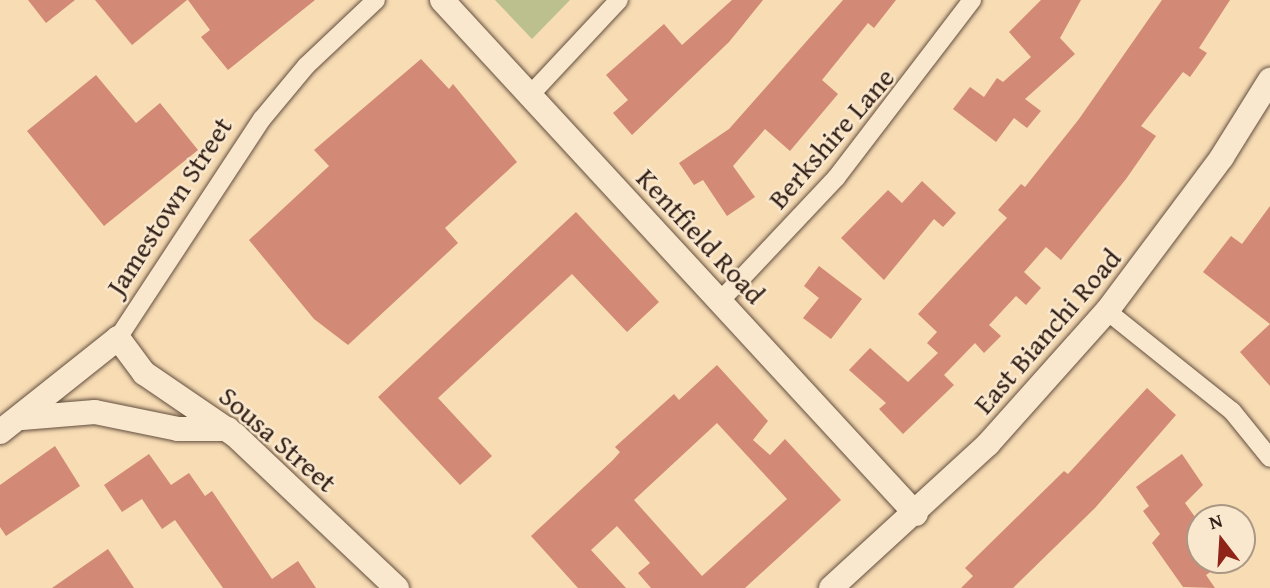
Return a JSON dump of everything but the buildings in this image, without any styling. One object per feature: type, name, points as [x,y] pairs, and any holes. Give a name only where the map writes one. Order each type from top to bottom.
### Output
[{"type":"street","name":"Jamestown Street","points":[[0,432],[22,418],[118,338],[262,120],[306,66],[376,0]]},
{"type":"street","name":"Kentfield Road","points":[[442,0],[916,514]]},
{"type":"street","points":[[530,94],[619,0]]},
{"type":"street","name":"Berkshire Lane","points":[[720,301],[836,178],[972,0]]},
{"type":"street","name":"East Bianchi Road","points":[[831,588],[916,514],[988,444],[1107,311],[1214,167],[1270,80]]},
{"type":"street","points":[[1107,311],[1232,411],[1270,458]]},
{"type":"street","name":"Sousa Street","points":[[118,338],[144,373],[228,429],[397,588]]},
{"type":"street","points":[[22,418],[95,412],[178,429],[228,429]]},
{"type":"green space","points":[[495,0],[570,0],[532,39]]}]
